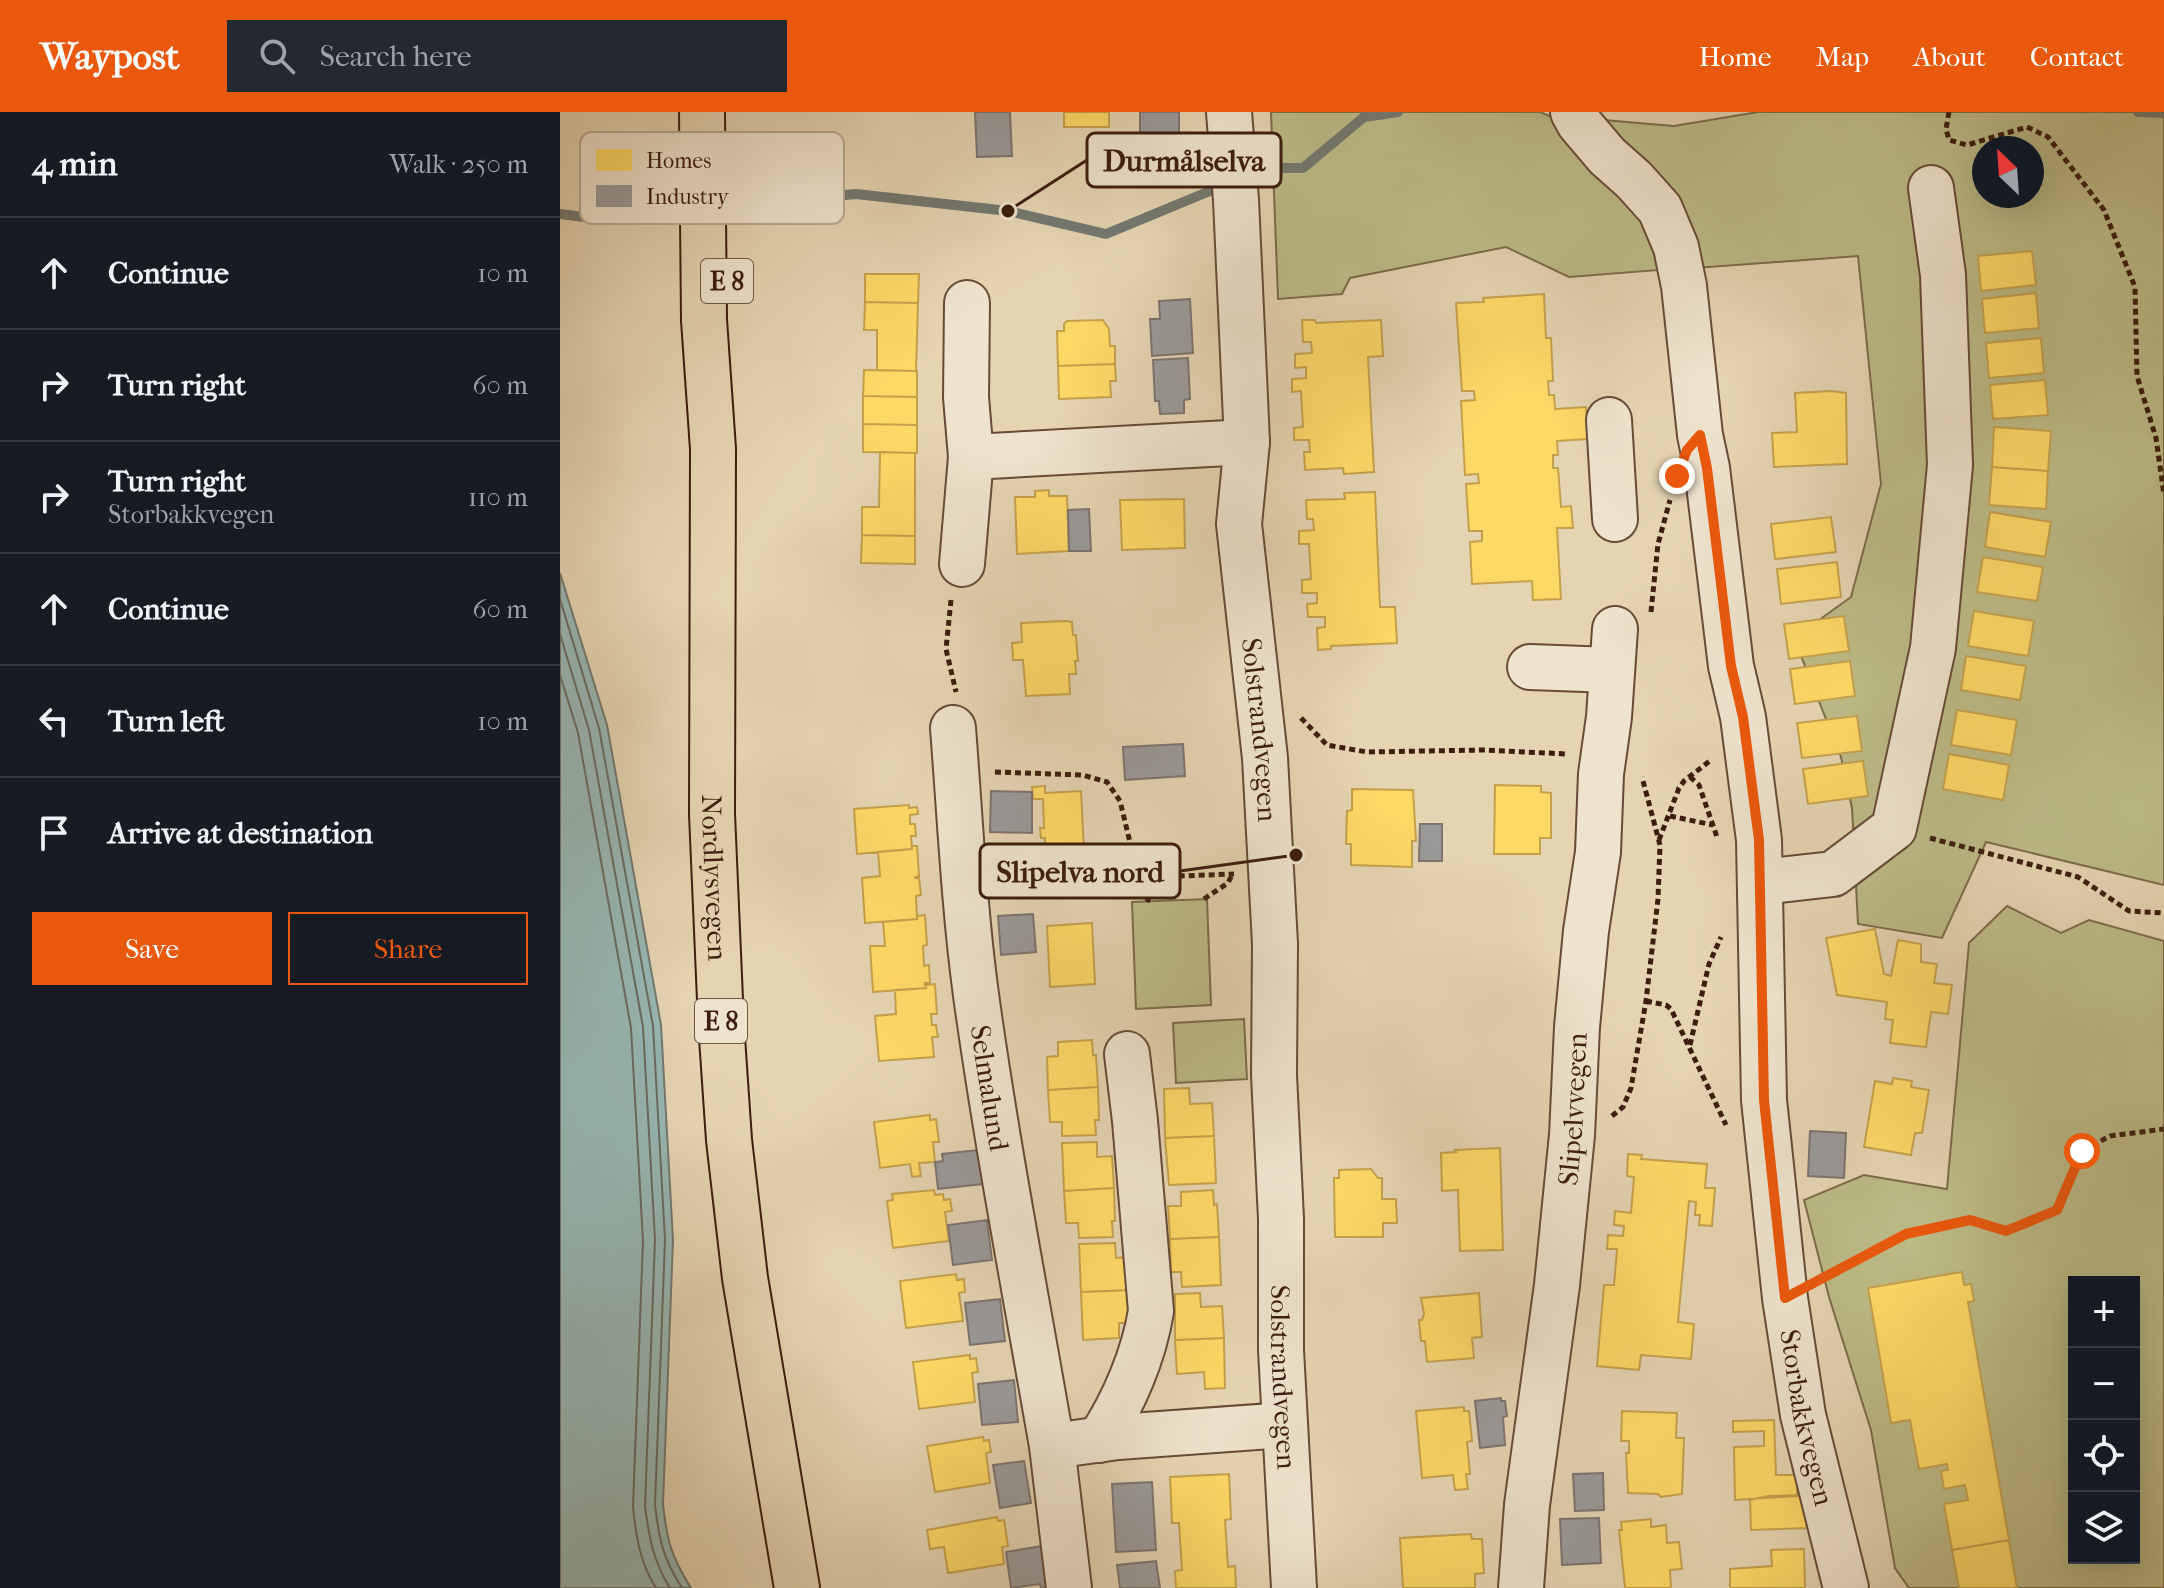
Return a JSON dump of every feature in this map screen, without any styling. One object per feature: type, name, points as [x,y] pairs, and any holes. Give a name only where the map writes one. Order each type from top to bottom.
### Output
[{"type":"highway","name":"Nordlysvegen","points":[[702,112],[702,132]]},
{"type":"highway","name":"Nordlysvegen","points":[[731,132],[732,112]]},
{"type":"highway","name":"Nordlysvegen","points":[[703,224],[704,320],[713,449],[712,814],[727,1110],[745,1278],[797,1588]]},
{"type":"highway","name":"Nordlysvegen","points":[[713,449],[726,316],[729,224]]},
{"type":"street","name":"Solstrandvegen","points":[[1229,112],[1247,442],[1239,524],[1265,758],[1252,874],[1275,944],[1274,1075],[1281,1219],[1281,1350],[1294,1588]]},
{"type":"street","name":"Storbakkvegen","points":[[1573,112],[1607,156],[1660,209],[1676,247],[1684,286],[1694,390],[1707,468],[1731,666],[1743,717],[1755,801],[1761,882],[1764,1100],[1785,1298],[1803,1415],[1846,1588]]},
{"type":"street","points":[[1761,882],[1833,874],[1894,828],[1933,648],[1949,479],[1943,275],[1931,188]]},
{"type":"street","points":[[962,564],[971,457],[966,397],[967,303]]},
{"type":"street","points":[[1609,420],[1615,519]]},
{"type":"street","points":[[971,457],[1247,442]]},
{"type":"street","points":[[1530,667],[1626,638]]},
{"type":"street","name":"Slipelvvegen","points":[[1521,1588],[1527,1505],[1557,1285],[1572,1135],[1577,1027],[1586,931],[1598,852],[1604,753],[1626,638]]},
{"type":"street","name":"Selmalund","points":[[953,728],[964,887],[976,994],[1015,1247],[1052,1446],[1069,1588]]},
{"type":"street","points":[[1099,1440],[1112,1421],[1130,1378],[1147,1335],[1151,1311],[1127,1054]]},
{"type":"street","points":[[1052,1446],[1285,1425]]},
{"type":"path","points":[[1949,112],[1946,129],[1949,140],[1967,145],[2027,127],[2048,137],[2104,210],[2135,287],[2137,376],[2156,438],[2164,495]]},
{"type":"path","points":[[1626,638],[1674,487]]},
{"type":"path","points":[[953,728],[956,691],[946,649],[948,607],[962,564]]},
{"type":"path","points":[[1257,695],[1287,691],[1305,724],[1327,745],[1367,752],[1485,750],[1631,754],[1638,763],[1659,840],[1658,899],[1646,1001],[1631,1088],[1623,1107],[1589,1133],[1572,1135]]},
{"type":"path","points":[[1659,840],[1679,788],[1714,758],[1727,733],[1743,717]]},
{"type":"path","points":[[957,776],[985,771],[1083,775],[1107,782],[1120,801],[1136,867],[1143,874],[1252,874]]},
{"type":"path","points":[[1690,777],[1699,785],[1719,846]]},
{"type":"path","points":[[1670,816],[1713,825]]},
{"type":"path","points":[[1894,828],[2078,877],[2129,911],[2164,913]]},
{"type":"path","points":[[1204,899],[1228,883],[1252,874]]},
{"type":"path","points":[[1147,902],[1159,876]]},
{"type":"path","points":[[1690,1045],[1709,964],[1725,929]]},
{"type":"path","points":[[1646,1001],[1671,1009],[1729,1130]]},
{"type":"path","points":[[1785,1298],[1906,1234],[1970,1220],[2006,1231],[2057,1210],[2082,1151],[2110,1136],[2164,1129]]},
{"type":"shaded area","points":[[1271,112],[1540,112],[1559,120],[1618,179],[1672,269],[1569,277],[1506,247],[1350,278],[1342,294],[1278,299]]},
{"type":"shaded area","points":[[1758,112],[2164,112],[2164,885],[1986,842],[1942,938],[1858,924],[1852,808],[1841,757],[1794,638],[1851,597],[1881,484],[1858,256],[1695,268],[1591,119],[1674,126]]},
{"type":"shaded area","points":[[1207,899],[1211,1005],[1136,1009],[1132,902]]},
{"type":"shaded area","points":[[2007,906],[2061,933],[2089,920],[2164,941],[2164,1588],[1909,1588],[1895,1568],[1871,1430],[1829,1297],[1804,1200],[1864,1175],[1947,1189],[1969,943]]},
{"type":"shaded area","points":[[1244,1019],[1247,1079],[1176,1083],[1173,1023]]},
{"type":"water","points":[[560,573],[607,725],[661,1025],[673,1240],[663,1504],[671,1548],[691,1588],[560,1588]]},
{"type":"building: Homes","points":[[1064,112],[1109,112],[1109,127],[1064,127]]},
{"type":"building: Homes","points":[[2032,251],[2036,285],[1981,291],[1978,256]]},
{"type":"building: Homes","points":[[865,274],[919,274],[918,303],[865,302]]},
{"type":"building: Homes","points":[[2036,293],[2039,328],[1985,333],[1982,299]]},
{"type":"building: Homes","points":[[1544,294],[1546,338],[1551,338],[1553,381],[1548,381],[1549,395],[1554,395],[1555,409],[1586,407],[1588,439],[1557,441],[1558,455],[1553,455],[1553,468],[1558,468],[1561,507],[1571,506],[1573,528],[1557,528],[1561,599],[1533,600],[1532,581],[1472,584],[1470,542],[1482,541],[1482,531],[1469,531],[1466,484],[1479,483],[1478,474],[1465,475],[1461,401],[1475,400],[1474,391],[1462,391],[1456,303]]},
{"type":"building: Homes","points":[[865,302],[918,303],[916,371],[877,370],[877,330],[864,330]]},
{"type":"building: Homes","points":[[1103,320],[1109,329],[1110,346],[1115,346],[1115,364],[1058,366],[1057,331],[1064,331],[1067,321]]},
{"type":"building: Homes","points":[[1302,320],[1315,320],[1316,323],[1381,320],[1383,356],[1368,357],[1374,472],[1344,474],[1343,468],[1305,470],[1304,452],[1310,452],[1309,440],[1294,440],[1294,428],[1303,427],[1301,391],[1292,392],[1292,379],[1306,378],[1306,367],[1295,368],[1295,354],[1312,353],[1311,342],[1303,342]]},
{"type":"building: Homes","points":[[2041,338],[2044,373],[1989,378],[1986,343]]},
{"type":"building: Homes","points":[[1115,364],[1116,381],[1110,381],[1111,397],[1059,399],[1058,366]]},
{"type":"building: Homes","points":[[864,370],[917,371],[917,397],[863,396]]},
{"type":"building: Homes","points":[[2045,380],[2048,415],[1993,419],[1990,385]]},
{"type":"building: Homes","points":[[1795,393],[1846,393],[1847,464],[1774,467],[1772,433],[1797,432]]},
{"type":"building: Homes","points":[[863,396],[917,397],[917,425],[863,424]]},
{"type":"building: Homes","points":[[863,424],[917,425],[917,453],[863,452]]},
{"type":"building: Homes","points":[[1994,427],[2051,431],[2048,471],[1992,467]]},
{"type":"building: Homes","points":[[880,452],[915,453],[915,536],[862,535],[862,507],[879,507]]},
{"type":"building: Homes","points":[[1992,467],[2048,471],[2046,509],[1989,505]]},
{"type":"building: Homes","points":[[1049,490],[1049,496],[1067,496],[1069,551],[1017,554],[1015,497],[1035,497],[1035,491]]},
{"type":"building: Homes","points":[[1375,492],[1380,607],[1395,607],[1397,643],[1331,646],[1331,649],[1318,650],[1317,628],[1325,627],[1325,617],[1308,617],[1307,604],[1317,603],[1317,593],[1302,593],[1302,580],[1311,579],[1309,544],[1299,544],[1299,531],[1314,530],[1313,519],[1307,519],[1306,500],[1345,499],[1344,493]]},
{"type":"building: Homes","points":[[1184,499],[1185,548],[1122,550],[1120,500]]},
{"type":"building: Homes","points":[[1990,512],[2051,522],[2045,557],[1985,547]]},
{"type":"building: Homes","points":[[1831,517],[1836,552],[1775,559],[1771,524]]},
{"type":"building: Homes","points":[[862,535],[915,536],[915,564],[861,563]]},
{"type":"building: Homes","points":[[1983,557],[2043,567],[2037,601],[1977,592]]},
{"type":"building: Homes","points":[[1837,562],[1841,597],[1781,604],[1777,569]]},
{"type":"building: Homes","points":[[1974,611],[2034,621],[2028,656],[1968,646]]},
{"type":"building: Homes","points":[[1844,616],[1849,651],[1789,659],[1784,624]]},
{"type":"building: Homes","points":[[1072,622],[1078,661],[1075,661],[1076,674],[1069,674],[1070,694],[1026,696],[1023,660],[1013,660],[1012,643],[1022,642],[1021,623]]},
{"type":"building: Homes","points":[[1966,656],[2026,666],[2020,700],[1961,690]]},
{"type":"building: Homes","points":[[1850,661],[1855,696],[1795,704],[1790,669]]},
{"type":"building: Homes","points":[[1957,710],[2017,720],[2011,755],[1951,745]]},
{"type":"building: Homes","points":[[1857,716],[1862,751],[1802,758],[1797,723]]},
{"type":"building: Homes","points":[[1949,754],[2009,765],[2003,800],[1943,789]]},
{"type":"building: Homes","points":[[1863,761],[1868,796],[1808,804],[1803,769]]},
{"type":"building: Homes","points":[[1495,785],[1541,786],[1541,792],[1551,793],[1551,838],[1540,838],[1540,854],[1494,854]]},
{"type":"building: Homes","points":[[1045,786],[1045,793],[1081,791],[1085,870],[1046,872],[1045,838],[1041,838],[1040,828],[1044,828],[1043,799],[1033,799],[1032,787]]},
{"type":"building: Homes","points":[[1352,789],[1413,790],[1416,841],[1412,841],[1412,867],[1351,865],[1351,844],[1346,844],[1347,811],[1352,810]]},
{"type":"building: Homes","points":[[909,805],[909,808],[917,807],[918,814],[910,815],[910,824],[915,824],[916,836],[911,836],[912,849],[857,854],[854,809]]},
{"type":"building: Homes","points":[[912,846],[917,846],[919,876],[914,878],[919,878],[921,895],[916,896],[917,919],[865,923],[862,878],[880,876],[878,852],[912,849]]},
{"type":"building: Homes","points":[[925,915],[927,945],[923,946],[924,966],[929,965],[930,983],[925,983],[926,988],[873,992],[870,946],[885,946],[883,922],[917,919],[917,916]]},
{"type":"building: Homes","points":[[1092,923],[1095,984],[1050,987],[1047,926]]},
{"type":"building: Homes","points":[[1875,929],[1884,974],[1891,976],[1898,940],[1921,944],[1921,962],[1937,964],[1934,983],[1952,985],[1948,1014],[1931,1012],[1926,1047],[1890,1043],[1893,1020],[1885,1019],[1887,1002],[1837,995],[1826,938]]},
{"type":"building: Homes","points":[[935,984],[937,1014],[931,1014],[938,1037],[932,1037],[934,1057],[879,1061],[875,1016],[896,1014],[895,990],[926,988],[925,985]]},
{"type":"building: Homes","points":[[1092,1040],[1098,1087],[1048,1090],[1047,1057],[1058,1056],[1058,1042]]},
{"type":"building: Homes","points":[[1893,1078],[1912,1081],[1911,1087],[1929,1090],[1922,1133],[1915,1133],[1911,1155],[1864,1147],[1875,1081],[1892,1084]]},
{"type":"building: Homes","points":[[1098,1087],[1096,1135],[1062,1136],[1062,1122],[1050,1122],[1048,1090]]},
{"type":"building: Homes","points":[[1189,1088],[1190,1104],[1212,1103],[1214,1136],[1165,1138],[1164,1089]]},
{"type":"building: Homes","points":[[930,1115],[930,1120],[936,1119],[939,1142],[933,1142],[935,1162],[919,1163],[921,1176],[912,1177],[910,1164],[880,1168],[874,1122]]},
{"type":"building: Homes","points":[[1214,1136],[1216,1183],[1169,1185],[1165,1138]]},
{"type":"building: Homes","points":[[1097,1142],[1097,1157],[1112,1156],[1114,1188],[1064,1191],[1062,1143]]},
{"type":"building: Homes","points":[[1500,1148],[1503,1250],[1460,1251],[1458,1190],[1442,1191],[1441,1153]]},
{"type":"building: Homes","points":[[1628,1154],[1642,1155],[1641,1159],[1707,1164],[1705,1188],[1715,1188],[1712,1226],[1699,1225],[1700,1215],[1695,1215],[1696,1202],[1689,1201],[1678,1322],[1694,1324],[1691,1359],[1641,1355],[1639,1370],[1597,1366],[1604,1285],[1614,1285],[1617,1249],[1607,1249],[1608,1235],[1623,1236],[1624,1226],[1614,1225],[1615,1211],[1631,1213],[1634,1177],[1627,1176]]},
{"type":"building: Homes","points":[[1371,1169],[1378,1178],[1382,1178],[1382,1199],[1396,1199],[1397,1223],[1383,1223],[1383,1237],[1335,1237],[1334,1178],[1339,1178],[1339,1170]]},
{"type":"building: Homes","points":[[1114,1188],[1113,1237],[1079,1238],[1078,1223],[1066,1223],[1064,1191]]},
{"type":"building: Homes","points":[[934,1190],[935,1195],[943,1194],[944,1200],[950,1199],[952,1211],[945,1212],[949,1241],[893,1248],[887,1201],[893,1200],[892,1194]]},
{"type":"building: Homes","points":[[1213,1190],[1219,1237],[1170,1239],[1168,1206],[1181,1206],[1181,1192]]},
{"type":"building: Homes","points":[[1219,1237],[1221,1285],[1182,1287],[1181,1272],[1171,1272],[1170,1239]]},
{"type":"building: Homes","points":[[1115,1243],[1116,1258],[1129,1257],[1130,1290],[1081,1292],[1079,1244]]},
{"type":"building: Homes","points":[[1962,1272],[1964,1285],[1971,1284],[1974,1301],[1968,1302],[2009,1540],[1952,1550],[1944,1504],[1968,1500],[1965,1485],[1944,1489],[1941,1471],[1948,1470],[1947,1464],[1919,1469],[1910,1420],[1891,1423],[1868,1288]]},
{"type":"building: Homes","points":[[956,1274],[957,1280],[964,1279],[965,1292],[959,1293],[963,1321],[906,1328],[900,1281]]},
{"type":"building: Homes","points":[[1130,1290],[1132,1323],[1119,1323],[1119,1338],[1083,1340],[1081,1292]]},
{"type":"building: Homes","points":[[1200,1293],[1201,1307],[1222,1306],[1224,1338],[1175,1340],[1175,1294]]},
{"type":"building: Homes","points":[[1479,1293],[1482,1337],[1472,1338],[1474,1358],[1427,1362],[1419,1320],[1424,1314],[1421,1298]]},
{"type":"building: Homes","points":[[1224,1338],[1225,1388],[1205,1389],[1204,1372],[1177,1374],[1175,1340]]},
{"type":"building: Homes","points":[[970,1355],[970,1359],[976,1358],[978,1372],[972,1373],[975,1402],[919,1409],[913,1362]]},
{"type":"building: Homes","points":[[1464,1407],[1464,1411],[1469,1411],[1472,1441],[1467,1442],[1470,1474],[1466,1474],[1468,1489],[1455,1490],[1453,1475],[1422,1478],[1416,1411]]},
{"type":"building: Homes","points":[[1622,1411],[1677,1413],[1676,1438],[1684,1438],[1682,1494],[1661,1497],[1658,1494],[1628,1493],[1626,1453],[1629,1453],[1629,1441],[1621,1441]]},
{"type":"building: Homes","points":[[1774,1420],[1776,1475],[1797,1475],[1797,1496],[1735,1500],[1734,1447],[1764,1446],[1764,1431],[1733,1432],[1733,1421]]},
{"type":"building: Homes","points":[[983,1437],[984,1441],[989,1440],[991,1452],[986,1453],[990,1483],[935,1492],[927,1446]]},
{"type":"building: Homes","points":[[1229,1474],[1231,1519],[1225,1520],[1228,1567],[1235,1566],[1236,1588],[1176,1588],[1175,1571],[1182,1570],[1179,1523],[1172,1523],[1170,1477]]},
{"type":"building: Homes","points":[[1802,1495],[1812,1528],[1751,1530],[1750,1500]]},
{"type":"building: Homes","points":[[997,1517],[998,1521],[1004,1520],[1008,1546],[1002,1547],[1004,1564],[948,1573],[944,1547],[930,1549],[927,1530]]},
{"type":"building: Homes","points":[[1651,1519],[1651,1527],[1666,1525],[1667,1543],[1679,1542],[1682,1569],[1670,1570],[1671,1588],[1625,1588],[1619,1530],[1622,1530],[1621,1522]]},
{"type":"building: Homes","points":[[1471,1534],[1472,1539],[1482,1539],[1484,1573],[1475,1574],[1475,1588],[1403,1588],[1400,1538]]},
{"type":"building: Homes","points":[[2009,1540],[2017,1588],[1959,1588],[1952,1550]]},
{"type":"building: Homes","points":[[1804,1549],[1805,1588],[1730,1588],[1730,1569],[1772,1566],[1771,1550]]},
{"type":"building: Industry","points":[[975,112],[1010,112],[1012,156],[977,157]]},
{"type":"building: Industry","points":[[1140,112],[1179,112],[1179,134],[1140,134]]},
{"type":"building: Industry","points":[[1190,299],[1193,353],[1152,356],[1150,319],[1160,319],[1159,301]]},
{"type":"building: Industry","points":[[1188,358],[1190,399],[1184,400],[1184,413],[1160,414],[1159,401],[1155,401],[1153,360]]},
{"type":"building: Industry","points":[[1089,509],[1091,551],[1069,551],[1068,510]]},
{"type":"building: Industry","points":[[1183,744],[1185,776],[1125,780],[1123,747]]},
{"type":"building: Industry","points":[[991,791],[1032,792],[1032,833],[990,832]]},
{"type":"building: Industry","points":[[1420,824],[1442,824],[1442,861],[1419,861]]},
{"type":"building: Industry","points":[[1033,914],[1036,952],[1001,955],[998,916]]},
{"type":"building: Industry","points":[[1810,1131],[1846,1133],[1844,1178],[1808,1176]]},
{"type":"building: Industry","points":[[978,1150],[983,1184],[938,1189],[935,1162],[943,1161],[942,1154]]},
{"type":"building: Industry","points":[[987,1220],[992,1260],[953,1265],[948,1225]]},
{"type":"building: Industry","points":[[1000,1299],[1005,1341],[970,1345],[965,1303]]},
{"type":"building: Industry","points":[[1014,1380],[1018,1422],[982,1425],[978,1384]]},
{"type":"building: Industry","points":[[1501,1398],[1505,1401],[1507,1416],[1503,1417],[1505,1445],[1480,1448],[1475,1401]]},
{"type":"building: Industry","points":[[1024,1461],[1031,1503],[1000,1508],[993,1465]]},
{"type":"building: Industry","points":[[1603,1473],[1604,1510],[1575,1511],[1573,1474]]},
{"type":"building: Industry","points":[[1152,1482],[1156,1550],[1116,1552],[1112,1484]]},
{"type":"building: Industry","points":[[1599,1518],[1601,1563],[1562,1565],[1560,1519]]},
{"type":"building: Industry","points":[[1042,1546],[1048,1582],[1045,1583],[1046,1588],[1041,1588],[1040,1584],[1011,1588],[1006,1552]]},
{"type":"building: Industry","points":[[1156,1561],[1160,1588],[1120,1588],[1117,1565]]},
{"type":"waterway","points":[[1245,177],[1265,168],[1303,168],[1364,117],[1398,112]]},
{"type":"waterway","points":[[2138,112],[2164,113]]},
{"type":"waterway","points":[[844,195],[1008,211],[1106,234],[1222,186]]},
{"type":"waterway","points":[[560,214],[580,216]]},
{"type":"place","name":"Durmålselva","points":[[1008,211]]},
{"type":"place","name":"Slipelva nord","points":[[1296,855]]},
{"type":"route","points":[[1677,476],[1687,450],[1700,435],[1707,468],[1731,666],[1743,717],[1759,840],[1764,1100],[1785,1298],[1906,1234],[1970,1220],[2006,1231],[2057,1210],[2082,1151]]}]
